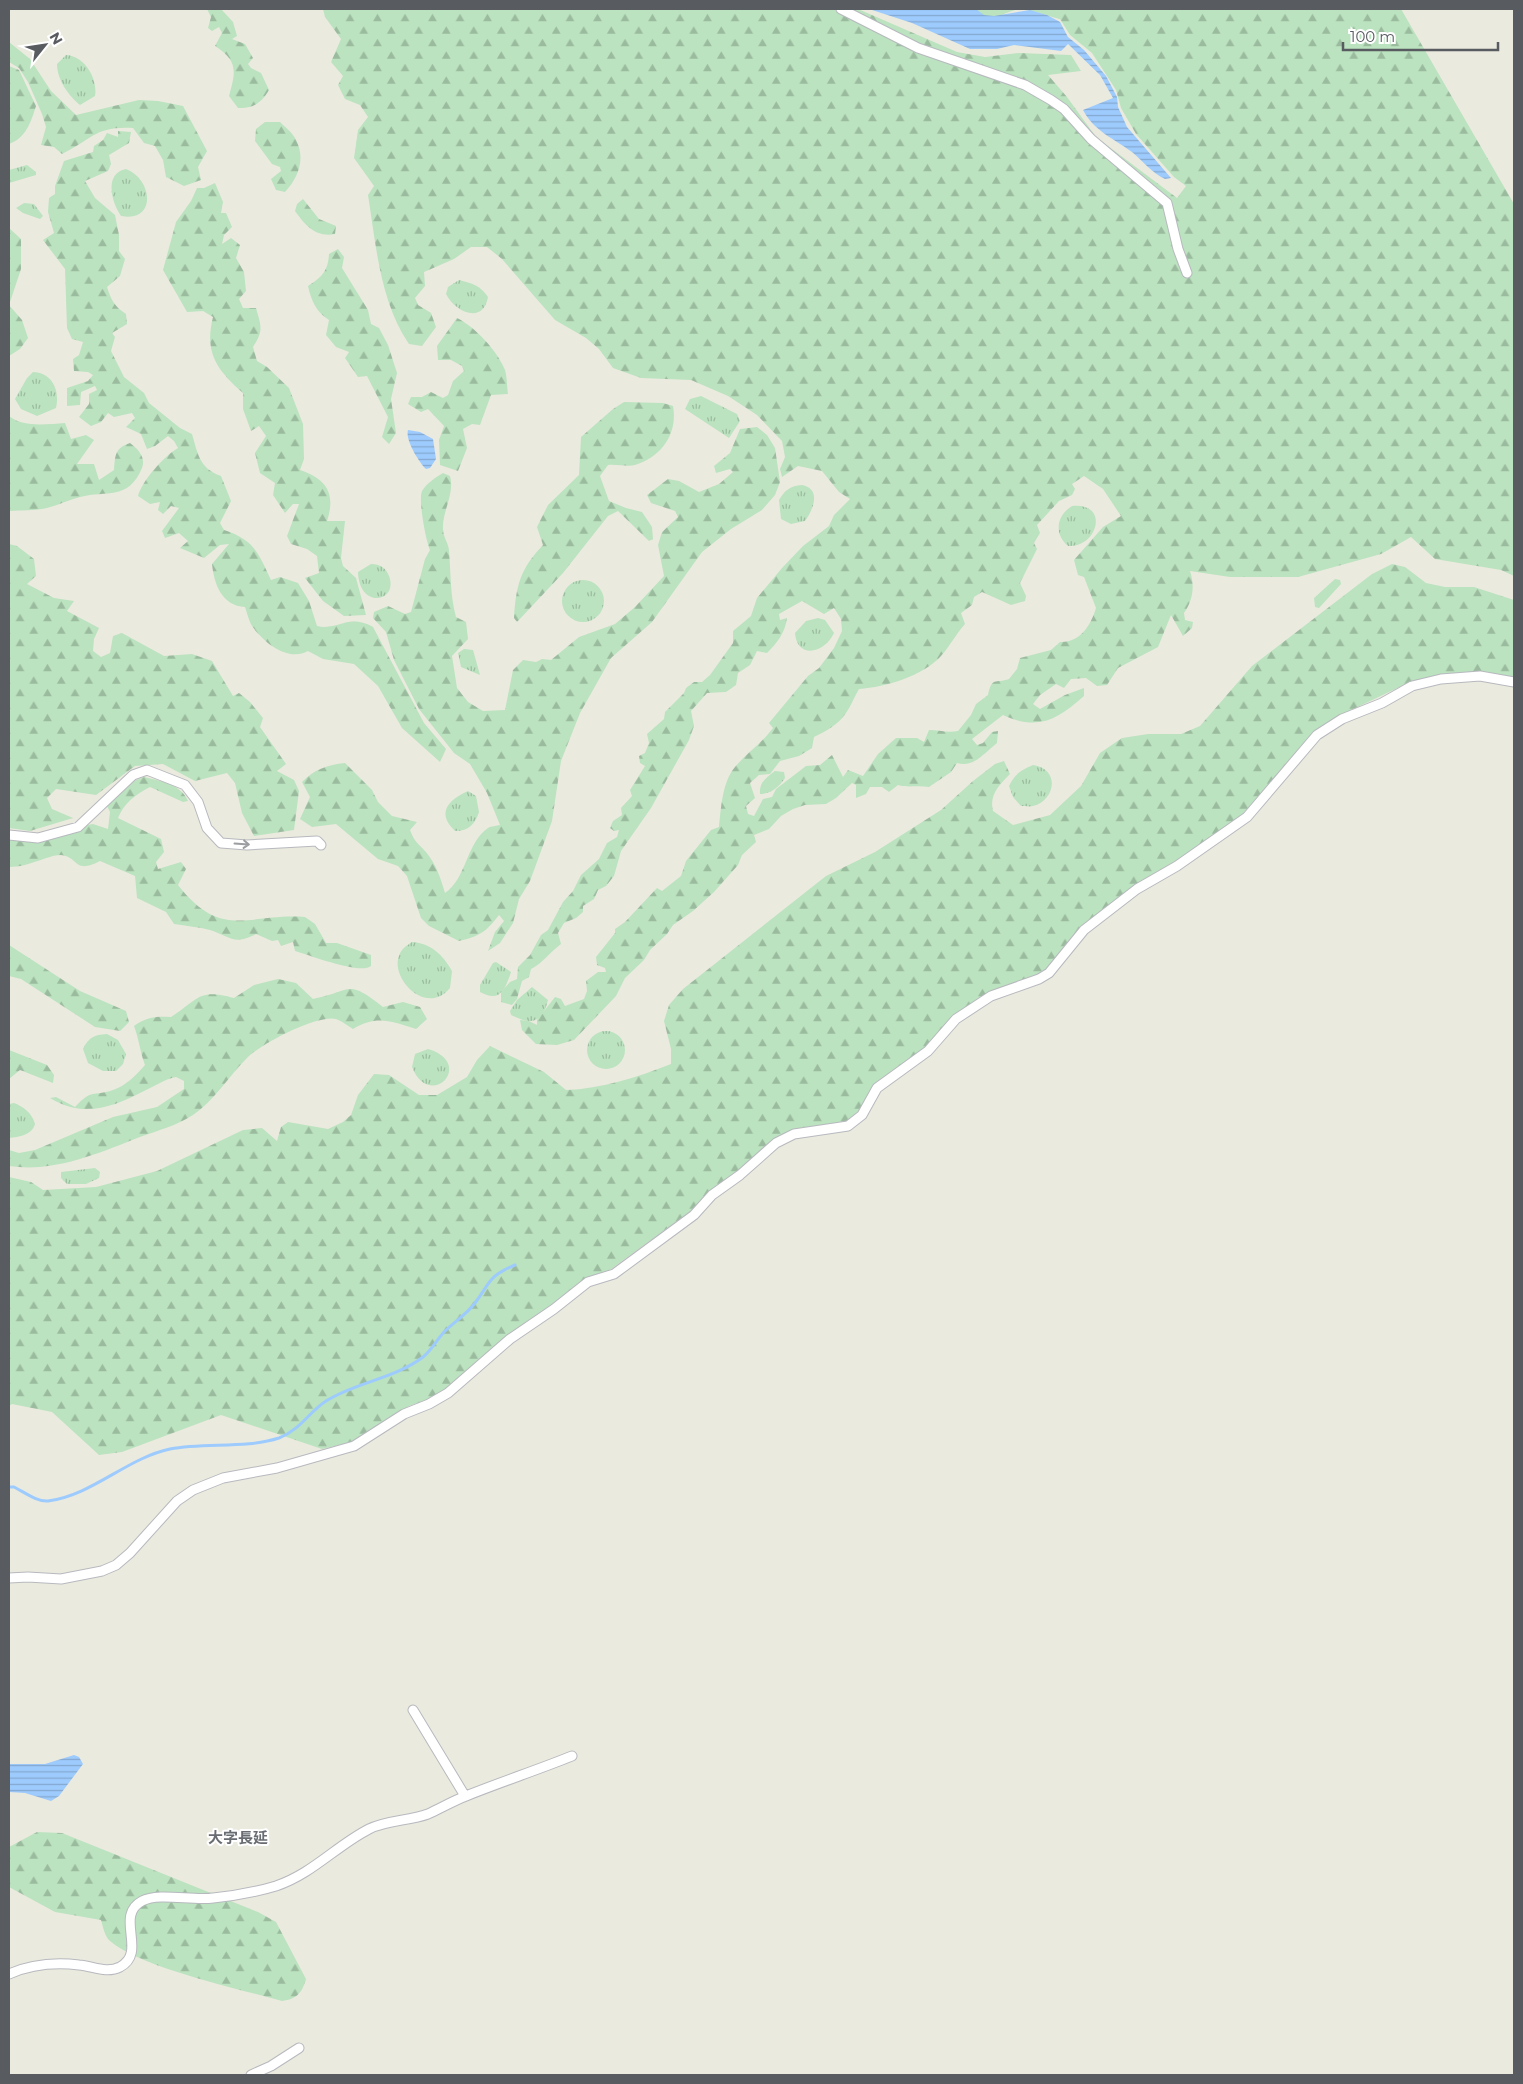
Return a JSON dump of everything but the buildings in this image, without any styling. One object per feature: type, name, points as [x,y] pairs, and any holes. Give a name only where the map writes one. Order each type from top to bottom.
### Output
[{"type":"street","points":[[841,9],[918,48],[1025,85],[1051,100],[1064,110],[1091,140],[1149,185],[1167,203],[1178,249],[1187,274]]},
{"type":"street","points":[[9,1578],[61,1579],[102,1571],[116,1565],[130,1553],[177,1501],[192,1490],[223,1478],[276,1468],[354,1446],[404,1414],[429,1404],[448,1393],[510,1340],[588,1282],[614,1274],[694,1215],[712,1195],[740,1175],[776,1143],[794,1134],[848,1126],[862,1115],[877,1088],[928,1051],[956,1019],[992,996],[1039,979],[1049,973],[1084,930],[1129,894],[1177,866],[1246,817],[1317,735],[1342,719],[1420,684],[1441,679],[1480,676],[1514,682]]},
{"type":"street","points":[[9,835],[38,838],[78,827],[133,775],[147,770],[185,785],[198,802],[207,828],[221,842],[247,845],[317,841],[320,845]]},
{"type":"street","points":[[413,1710],[466,1796]]},
{"type":"street","points":[[9,1974],[44,1963],[80,1965],[100,1969],[119,1967],[129,1960],[133,1952],[130,1918],[139,1903],[157,1897],[212,1899],[258,1891],[278,1885],[302,1875],[372,1828],[407,1821],[466,1796],[572,1756]]},
{"type":"street","points":[[251,2075],[271,2066],[299,2048]]},
{"type":"green space","points":[[207,9],[221,9],[233,22],[237,36],[232,39],[245,44],[253,58],[248,64],[251,68],[261,73],[269,90],[260,102],[252,106],[238,108],[229,96],[234,73],[233,67],[228,57],[215,46],[222,33],[219,27],[212,31],[208,28],[211,17]]},
{"type":"green space","points":[[323,9],[858,9],[957,52],[985,57],[1019,53],[1071,55],[1081,71],[1048,75],[1067,97],[1096,137],[1177,198],[1186,186],[1174,177],[1136,134],[1121,108],[1116,90],[1092,53],[1070,35],[1060,19],[1023,9],[1401,9],[1514,204],[1514,576],[1501,570],[1435,559],[1411,537],[1381,554],[1298,577],[1230,577],[1190,571],[1192,593],[1184,613],[1185,620],[1193,622],[1192,628],[1183,636],[1171,615],[1158,647],[1118,668],[1107,685],[1097,686],[1086,678],[1071,679],[1064,688],[1056,684],[1040,695],[1033,704],[1040,709],[1065,695],[1084,688],[1084,696],[1056,717],[1046,720],[1027,722],[1003,715],[972,739],[977,745],[983,743],[992,732],[998,731],[997,743],[974,762],[957,763],[951,772],[929,787],[898,785],[889,792],[882,787],[870,787],[866,794],[856,798],[856,785],[852,783],[836,798],[826,804],[805,805],[781,816],[769,829],[754,835],[756,842],[742,855],[738,865],[714,892],[693,911],[673,925],[667,934],[650,950],[644,960],[625,978],[616,996],[574,1040],[557,1045],[536,1044],[522,1030],[520,1020],[529,1021],[537,1025],[537,1020],[555,997],[561,999],[565,1006],[584,999],[587,991],[586,981],[598,972],[606,972],[605,968],[597,965],[596,957],[615,933],[615,929],[625,922],[657,888],[662,891],[681,876],[686,861],[711,830],[719,827],[727,780],[735,767],[769,733],[773,728],[769,723],[808,676],[819,668],[834,648],[842,631],[841,619],[834,608],[824,614],[802,601],[779,614],[780,620],[787,618],[786,623],[780,637],[771,649],[767,653],[757,651],[750,665],[738,673],[736,685],[726,692],[707,693],[691,711],[694,726],[689,740],[651,808],[621,851],[614,876],[606,886],[598,890],[594,899],[583,906],[583,912],[576,918],[564,923],[558,933],[561,944],[531,969],[529,977],[522,981],[517,999],[512,1005],[501,1002],[501,992],[510,982],[517,979],[518,967],[530,955],[541,935],[548,930],[563,902],[573,891],[581,875],[599,859],[607,843],[617,837],[619,830],[614,831],[610,828],[613,821],[622,815],[621,808],[632,796],[630,790],[645,766],[640,763],[639,756],[645,753],[649,743],[647,734],[664,719],[665,712],[684,693],[686,688],[694,682],[702,682],[710,675],[733,643],[733,631],[751,616],[757,598],[803,546],[829,526],[834,515],[850,499],[839,492],[822,471],[798,466],[782,477],[780,469],[785,457],[782,441],[757,415],[728,396],[691,380],[641,378],[613,368],[599,349],[586,338],[555,320],[502,259],[487,247],[471,247],[454,259],[424,272],[425,286],[415,298],[418,305],[431,313],[436,327],[422,346],[409,344],[399,328],[385,292],[368,195],[374,186],[354,158],[358,130],[368,117],[360,105],[345,99],[338,85],[343,76],[331,62],[341,39],[325,17]],"holes":[[[1084,476],[1103,489],[1121,516],[1103,527],[1074,560],[1078,575],[1084,577],[1096,608],[1088,626],[1079,636],[1067,642],[1060,642],[1051,650],[1020,658],[1017,669],[1009,679],[995,682],[991,685],[988,695],[976,704],[971,715],[958,731],[929,730],[924,742],[917,738],[896,738],[878,754],[863,776],[848,770],[843,777],[832,755],[820,765],[806,766],[776,789],[772,797],[763,799],[754,816],[748,814],[746,806],[755,798],[750,783],[759,775],[770,774],[780,761],[799,756],[812,748],[814,737],[843,717],[859,689],[892,683],[914,675],[933,663],[941,656],[965,624],[961,613],[972,605],[974,597],[982,592],[1011,605],[1025,601],[1026,596],[1020,583],[1037,549],[1034,543],[1040,533],[1037,525],[1059,501],[1072,495],[1075,489],[1072,484]]]},
{"type":"green space","points":[[973,9],[1019,9],[992,18]]},
{"type":"green space","points":[[9,42],[30,59],[51,91],[76,115],[139,100],[158,101],[183,106],[207,151],[198,167],[201,180],[184,186],[166,177],[163,160],[155,146],[144,143],[133,128],[102,131],[62,154],[54,147],[41,145],[46,127],[42,114],[28,82],[19,68],[9,62]]},
{"type":"green space","points":[[66,55],[79,59],[84,64],[89,70],[94,83],[95,96],[80,105],[68,92],[59,76],[57,64]]},
{"type":"green space","points":[[9,66],[19,70],[36,106],[24,134],[9,144]]},
{"type":"green space","points":[[265,122],[280,122],[293,135],[299,147],[299,168],[294,181],[285,192],[276,190],[271,179],[281,171],[280,167],[272,164],[255,141],[256,129]]},
{"type":"green space","points":[[118,131],[131,132],[129,143],[109,155],[111,164],[108,171],[85,181],[95,198],[115,215],[119,235],[119,251],[125,259],[120,276],[107,287],[114,303],[126,314],[127,324],[112,333],[115,337],[111,351],[124,377],[144,393],[149,403],[180,428],[192,434],[200,460],[208,469],[221,476],[231,501],[220,523],[224,530],[242,538],[254,548],[271,580],[280,577],[298,583],[309,601],[317,626],[324,627],[357,622],[373,627],[424,723],[446,749],[440,762],[402,728],[378,686],[354,664],[323,659],[308,651],[292,654],[277,649],[263,639],[252,626],[245,607],[230,603],[217,586],[212,564],[229,544],[220,545],[204,558],[180,548],[188,541],[179,533],[165,538],[162,531],[179,508],[171,506],[163,514],[158,510],[160,502],[150,504],[138,496],[154,469],[178,448],[174,441],[168,436],[155,446],[147,449],[141,434],[126,427],[135,418],[132,413],[114,417],[108,413],[101,422],[91,426],[79,417],[89,404],[89,394],[97,390],[95,386],[81,392],[80,405],[67,406],[67,388],[88,381],[93,375],[88,372],[74,371],[73,359],[79,355],[83,342],[72,339],[67,328],[65,269],[43,240],[54,233],[48,212],[49,198],[55,194],[55,186],[64,161],[93,152],[94,146],[103,140],[107,133],[118,137]]},
{"type":"green space","points":[[27,165],[36,172],[36,175],[9,183],[9,170]]},
{"type":"green space","points":[[126,169],[135,174],[146,190],[146,207],[141,213],[133,216],[121,216],[112,196],[112,182],[115,176]]},
{"type":"green space","points":[[215,183],[223,202],[221,213],[226,213],[232,227],[224,235],[222,244],[231,238],[240,245],[236,258],[244,272],[246,291],[239,299],[243,308],[256,308],[259,319],[260,332],[253,347],[257,361],[267,367],[289,388],[303,424],[304,459],[300,470],[317,478],[327,489],[330,495],[330,511],[327,521],[345,521],[341,558],[343,566],[356,578],[366,615],[344,616],[323,601],[305,578],[319,573],[317,556],[307,549],[291,544],[287,536],[299,504],[293,504],[285,513],[273,495],[275,483],[260,473],[255,453],[266,436],[259,426],[251,431],[243,409],[243,393],[226,376],[215,360],[210,341],[213,317],[203,311],[187,312],[163,270],[176,222],[191,201],[197,188],[204,188]]},
{"type":"green space","points":[[303,199],[319,219],[336,226],[335,234],[328,235],[317,232],[303,221],[295,211],[297,204]]},
{"type":"green space","points":[[24,203],[34,204],[43,216],[40,219],[23,213],[16,208]]},
{"type":"green space","points":[[9,228],[21,239],[21,269],[9,305]]},
{"type":"green space","points":[[338,249],[344,257],[342,268],[368,310],[371,324],[379,328],[388,345],[397,373],[391,399],[396,433],[389,444],[382,437],[388,417],[367,376],[358,377],[345,358],[349,352],[336,347],[326,335],[329,320],[317,309],[309,291],[308,286],[317,280],[326,269],[329,254]]},
{"type":"green space","points":[[459,280],[476,286],[488,297],[481,311],[468,313],[450,300],[446,294],[448,287]]},
{"type":"green space","points":[[9,305],[22,320],[28,338],[20,349],[9,356]]},
{"type":"green space","points":[[457,318],[478,333],[497,355],[505,370],[508,394],[491,395],[480,425],[472,424],[463,429],[467,448],[458,471],[440,465],[439,440],[444,426],[428,409],[421,412],[408,404],[411,397],[422,397],[431,392],[443,398],[448,395],[453,381],[464,371],[462,366],[451,360],[438,360],[437,346]]},
{"type":"green space","points":[[33,372],[40,373],[50,379],[54,384],[57,395],[56,408],[37,416],[21,409],[15,399],[27,378]]},
{"type":"green space","points":[[701,396],[737,414],[740,421],[729,438],[685,409],[690,399]]},
{"type":"green space","points":[[624,402],[663,403],[673,406],[673,425],[666,443],[660,450],[645,461],[635,465],[608,465],[600,476],[609,501],[642,512],[652,527],[653,539],[649,541],[618,511],[608,516],[563,573],[517,622],[514,618],[515,607],[521,578],[529,562],[543,545],[537,527],[548,505],[579,475],[581,437],[613,409]]},
{"type":"green space","points":[[9,416],[29,424],[65,423],[71,439],[86,435],[94,440],[77,464],[94,464],[99,480],[114,470],[117,453],[121,447],[130,443],[142,457],[142,468],[130,485],[123,490],[80,497],[42,509],[9,511]]},
{"type":"green space","points":[[757,427],[767,435],[775,448],[780,482],[775,495],[762,510],[731,529],[702,552],[652,622],[611,658],[580,713],[561,761],[552,821],[530,881],[519,899],[513,923],[500,943],[488,951],[495,932],[504,921],[499,915],[482,932],[459,941],[429,926],[421,918],[407,876],[398,866],[378,859],[336,824],[312,827],[300,819],[310,797],[302,782],[322,768],[345,763],[372,790],[378,802],[392,816],[417,822],[410,830],[415,840],[433,862],[445,893],[458,879],[475,842],[481,834],[489,827],[500,825],[487,793],[470,764],[454,753],[419,709],[394,660],[386,632],[373,618],[374,612],[388,606],[405,614],[411,612],[425,559],[430,550],[421,503],[422,491],[429,483],[443,473],[450,476],[451,489],[444,516],[443,532],[449,548],[454,609],[456,617],[466,622],[468,639],[452,656],[457,688],[468,702],[483,711],[505,710],[513,670],[523,660],[536,662],[542,659],[551,660],[579,637],[615,624],[635,607],[664,576],[658,545],[662,532],[678,517],[675,511],[651,503],[647,495],[668,479],[679,481],[699,492],[719,484],[733,472],[730,469],[716,473],[714,466],[730,453],[740,429]]},
{"type":"green space","points":[[802,485],[812,491],[814,495],[813,506],[805,521],[791,524],[781,519],[779,500],[788,489]]},
{"type":"green space","points":[[1072,506],[1084,507],[1092,511],[1095,517],[1095,525],[1087,540],[1078,545],[1068,546],[1060,536],[1059,525],[1063,515]]},
{"type":"green space","points":[[9,544],[17,546],[34,559],[36,576],[27,584],[54,598],[74,601],[67,611],[99,628],[94,639],[93,651],[101,657],[110,653],[113,636],[122,633],[164,656],[192,654],[212,661],[233,696],[239,693],[250,702],[263,718],[260,727],[286,764],[277,771],[294,780],[299,791],[294,830],[254,836],[242,813],[235,783],[227,773],[195,781],[163,764],[135,766],[96,795],[56,789],[47,798],[52,809],[73,818],[30,831],[9,828]]},
{"type":"green space","points":[[371,564],[382,567],[386,571],[391,585],[389,592],[378,598],[371,597],[360,584],[358,572]]},
{"type":"green space","points":[[1392,564],[1405,567],[1426,583],[1445,587],[1474,587],[1514,600],[1514,678],[1487,672],[1457,673],[1412,681],[1343,714],[1322,727],[1304,743],[1242,815],[1180,859],[1137,884],[1081,928],[1050,967],[1032,978],[955,1015],[923,1049],[874,1086],[860,1110],[845,1122],[796,1129],[779,1137],[694,1209],[444,1390],[429,1399],[409,1406],[352,1442],[322,1449],[221,1415],[122,1452],[99,1455],[52,1412],[12,1404],[9,1406],[9,1177],[31,1182],[43,1190],[96,1187],[157,1171],[243,1130],[262,1128],[277,1141],[281,1127],[288,1122],[328,1129],[343,1122],[351,1115],[358,1095],[374,1074],[389,1075],[419,1095],[437,1095],[467,1077],[477,1060],[490,1046],[544,1072],[566,1090],[619,1082],[671,1064],[671,1049],[664,1021],[669,1005],[683,989],[826,876],[875,852],[941,810],[973,781],[995,764],[1004,761],[1010,774],[994,795],[992,800],[993,811],[1013,825],[1050,815],[1081,786],[1100,753],[1122,738],[1148,734],[1181,734],[1200,726],[1252,666],[1372,574]]},
{"type":"green space","points":[[1335,579],[1340,580],[1341,584],[1319,608],[1315,607],[1314,598]]},
{"type":"green space","points":[[583,580],[598,586],[604,601],[598,616],[583,622],[568,616],[562,601],[568,586]]},
{"type":"green space","points":[[818,618],[825,620],[834,633],[824,646],[812,651],[806,650],[797,641],[795,633],[806,621]]},
{"type":"green space","points":[[464,649],[473,650],[480,675],[461,667],[458,653]]},
{"type":"green space","points":[[1033,765],[1048,772],[1052,785],[1050,792],[1040,803],[1032,806],[1021,806],[1013,797],[1009,786],[1019,773]]},
{"type":"green space","points":[[775,771],[784,772],[785,778],[768,793],[760,794],[762,783]]},
{"type":"green space","points":[[144,777],[175,787],[185,795],[188,801],[183,802],[150,787],[131,799],[118,818],[161,839],[164,852],[156,862],[158,869],[181,862],[186,869],[178,885],[194,902],[208,913],[222,919],[251,920],[305,917],[315,924],[326,943],[337,943],[371,955],[371,966],[357,968],[334,963],[295,951],[293,942],[281,946],[278,940],[272,941],[256,934],[237,940],[210,930],[174,924],[166,912],[137,898],[135,876],[100,861],[91,865],[80,866],[70,858],[60,855],[10,867],[9,838],[93,824],[108,829],[110,812],[107,806],[134,781]]},
{"type":"green space","points":[[468,791],[476,796],[479,812],[471,826],[464,830],[455,831],[449,824],[445,813],[450,803]]},
{"type":"green space","points":[[412,942],[431,947],[445,960],[452,971],[450,988],[441,996],[431,998],[421,996],[412,991],[400,974],[399,956],[404,948]]},
{"type":"green space","points":[[9,945],[80,991],[126,1011],[129,1022],[120,1031],[95,1027],[21,979],[9,976]]},
{"type":"green space","points":[[496,962],[511,972],[501,993],[492,996],[480,992],[480,985],[493,963]]},
{"type":"green space","points":[[278,979],[296,983],[313,999],[343,990],[355,990],[362,992],[383,1007],[403,1002],[420,1007],[427,1019],[416,1029],[391,1022],[377,1021],[369,1022],[353,1029],[336,1019],[316,1021],[303,1025],[276,1038],[254,1052],[240,1065],[208,1103],[193,1115],[180,1122],[76,1160],[43,1167],[9,1166],[9,1150],[19,1153],[35,1150],[113,1117],[157,1107],[184,1089],[184,1081],[176,1077],[120,1102],[86,1109],[74,1108],[50,1098],[56,1097],[75,1107],[89,1095],[113,1090],[131,1079],[145,1065],[134,1026],[151,1018],[171,1017],[194,1000],[206,995],[213,994],[234,998],[254,985]]},
{"type":"green space","points":[[532,987],[548,1000],[546,1008],[539,1018],[530,1021],[511,1015],[510,1011],[517,1000]]},
{"type":"green space","points":[[606,1031],[613,1032],[619,1037],[624,1043],[624,1057],[619,1063],[613,1068],[606,1069],[599,1068],[593,1063],[588,1057],[587,1050],[588,1043],[593,1037],[599,1032]]},
{"type":"green space","points":[[107,1034],[118,1040],[126,1054],[123,1064],[116,1071],[103,1071],[88,1063],[83,1049],[92,1037]]},
{"type":"green space","points":[[428,1049],[442,1056],[448,1064],[449,1073],[445,1080],[438,1085],[429,1085],[420,1080],[412,1067],[415,1054]]},
{"type":"green space","points":[[9,1050],[47,1065],[54,1075],[53,1083],[20,1070],[9,1079]]},
{"type":"green space","points":[[14,1103],[27,1111],[35,1124],[28,1133],[9,1138],[9,1104]]},
{"type":"green space","points":[[95,1168],[100,1172],[99,1178],[86,1184],[67,1184],[61,1178],[61,1172]]},
{"type":"green space","points":[[37,1832],[62,1833],[258,1912],[276,1922],[306,1979],[301,1992],[292,1999],[282,2001],[167,1969],[125,1951],[110,1941],[105,1934],[101,1920],[55,1912],[9,1887],[9,1847]]},
{"type":"water","points":[[869,9],[976,9],[984,15],[994,16],[1030,10],[1047,15],[1060,22],[1068,37],[1084,50],[1106,76],[1117,97],[1118,107],[1127,127],[1171,178],[1165,179],[1156,174],[1132,152],[1104,134],[1087,117],[1083,110],[1113,98],[1100,75],[1068,44],[1061,51],[1014,45],[997,49],[970,49],[912,23]]},
{"type":"water","points":[[408,430],[420,432],[433,439],[436,459],[430,468],[426,469],[416,456],[409,439]]},
{"type":"water","points":[[74,1755],[79,1757],[83,1764],[59,1796],[51,1801],[25,1793],[9,1792],[9,1764],[45,1764]]},
{"type":"waterway","points":[[9,1487],[14,1487],[39,1500],[48,1501],[80,1492],[139,1460],[170,1449],[253,1443],[286,1435],[299,1426],[314,1410],[326,1401],[350,1389],[387,1376],[423,1357],[445,1331],[472,1307],[494,1277],[515,1265]]},
{"type":"district","name":"大字長延","points":[[238,1838]]}]
